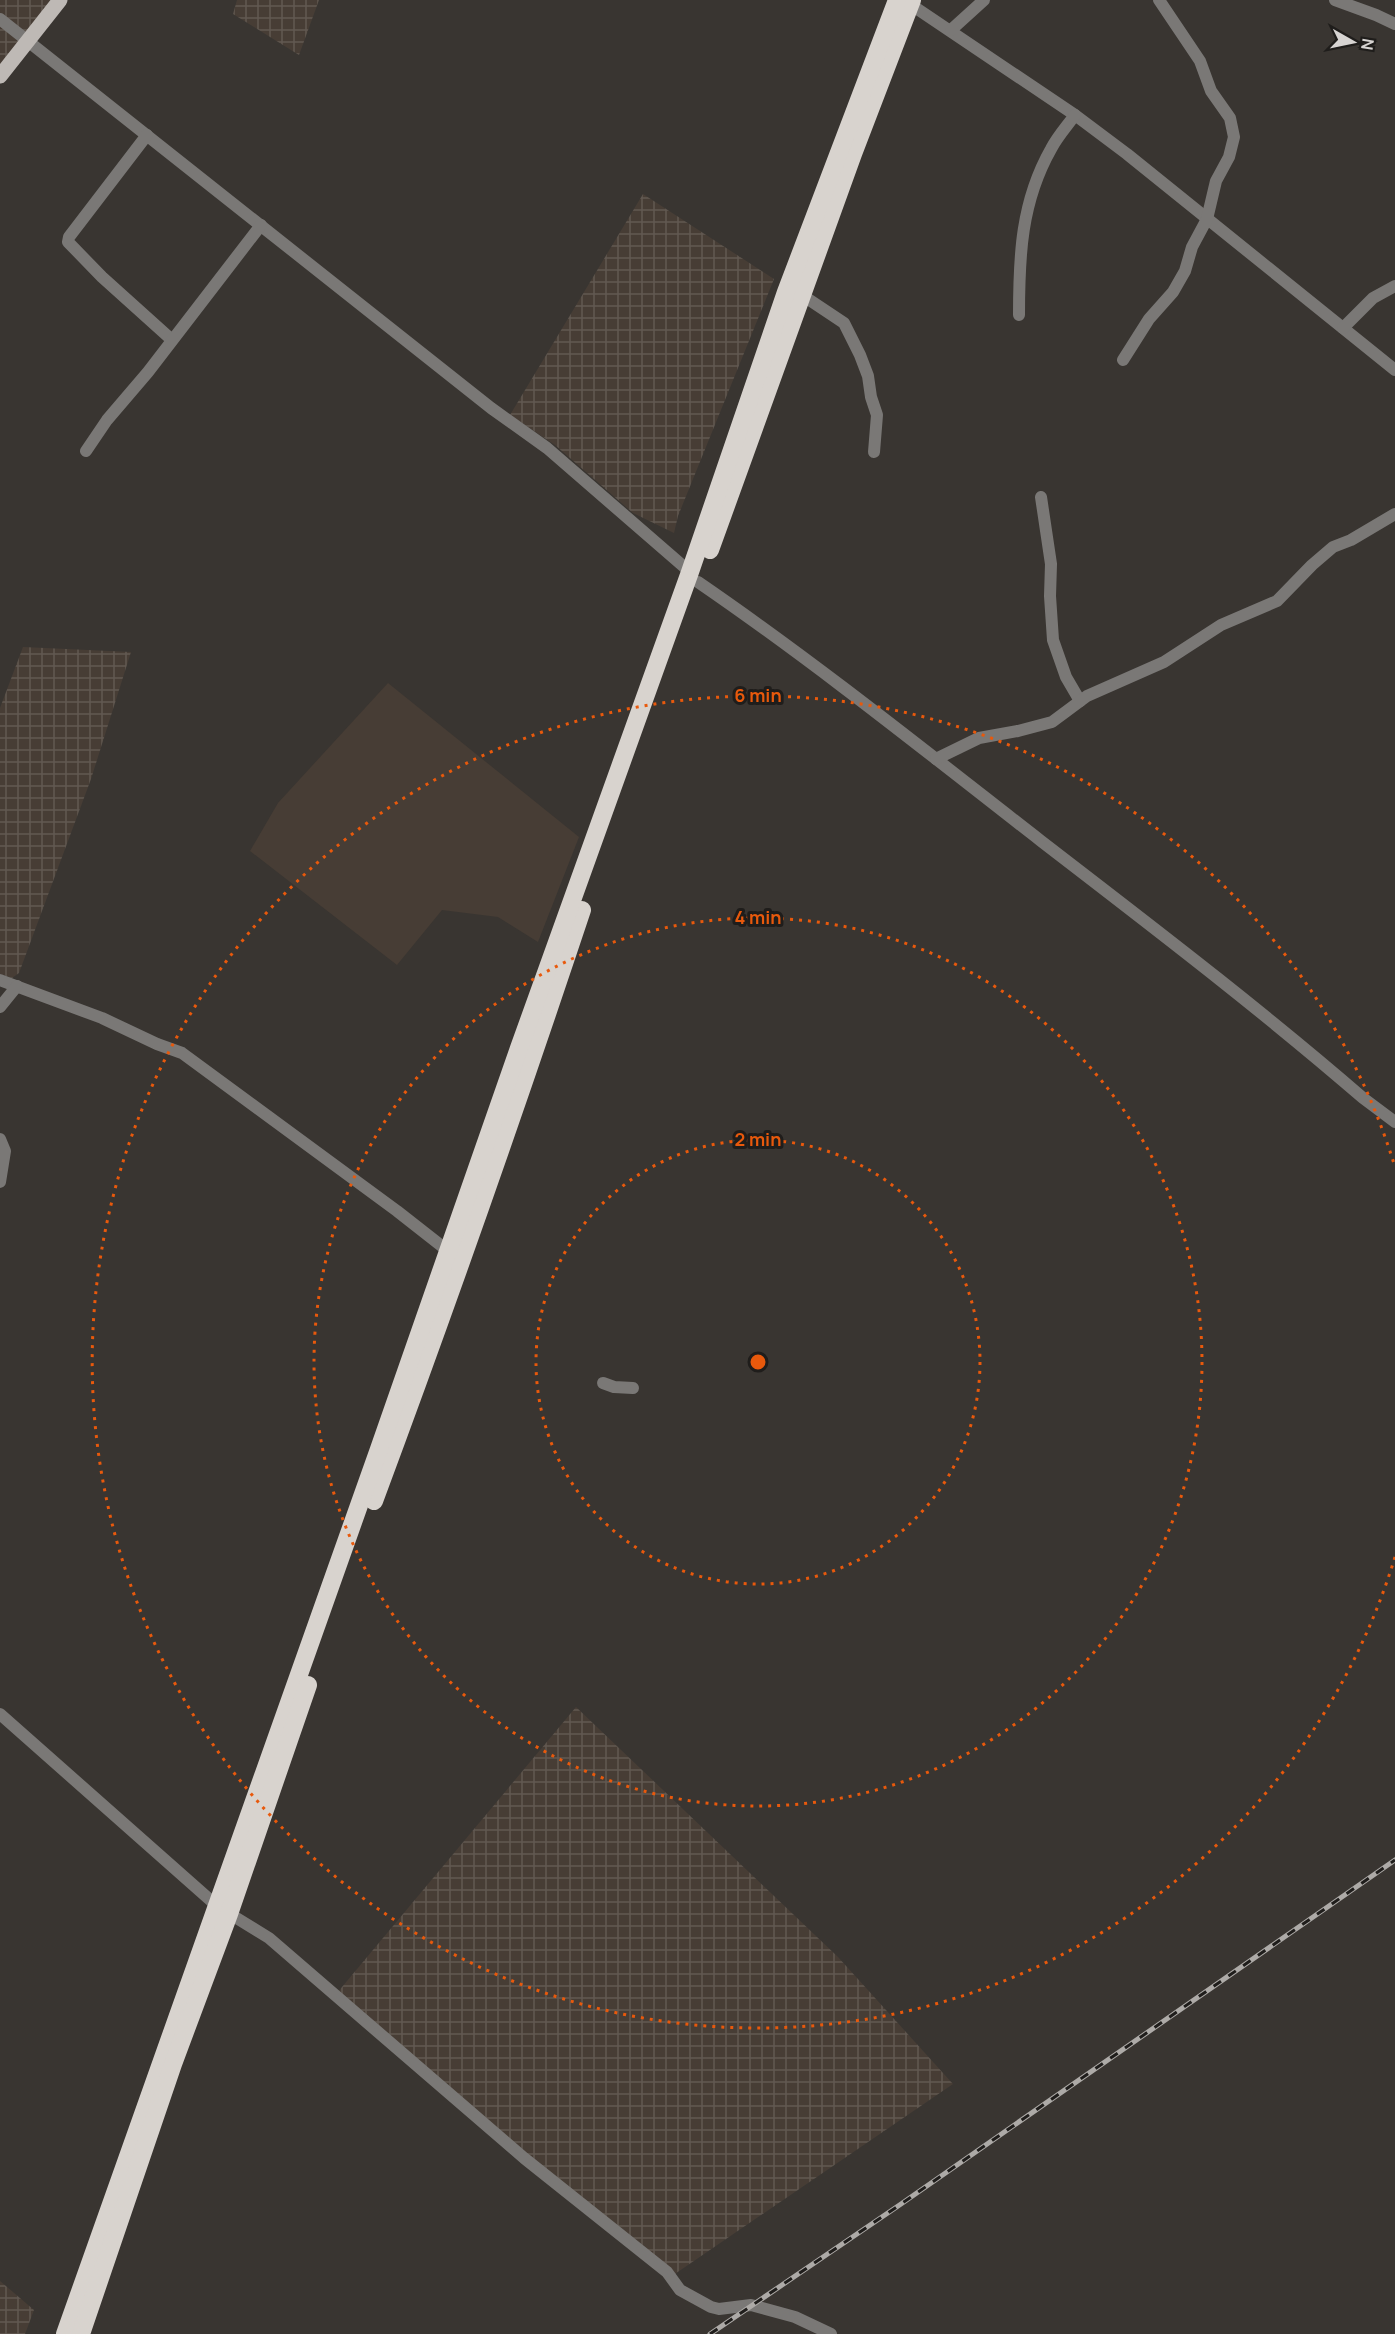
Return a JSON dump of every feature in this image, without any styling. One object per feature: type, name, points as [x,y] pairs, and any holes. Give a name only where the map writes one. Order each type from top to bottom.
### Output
[{"type":"highway","points":[[81,2334],[448,1251],[694,577],[802,295],[906,1]]},
{"type":"highway","points":[[65,2334],[406,1419],[536,1050],[694,577],[786,292],[906,1]]},
{"type":"main road","points":[[0,76],[60,0]]},
{"type":"street","points":[[951,30],[984,0]]},
{"type":"street","points":[[1123,360],[1149,319],[1181,279],[1192,247],[1207,219],[1216,181],[1232,150],[1233,126],[1230,117],[1211,91],[1200,61],[1159,0]]},
{"type":"street","points":[[1335,0],[1395,24]]},
{"type":"street","points":[[906,1],[1075,115],[1395,370]]},
{"type":"street","points":[[0,19],[491,408],[546,448],[694,577],[778,637],[1176,945],[1395,1122]]},
{"type":"street","points":[[1018,315],[1019,257],[1023,224],[1033,188],[1051,148],[1075,115]]},
{"type":"street","points":[[147,135],[69,237],[68,242],[102,277],[172,340]]},
{"type":"street","points":[[86,451],[107,420],[261,225]]},
{"type":"street","points":[[1343,328],[1373,298],[1395,286]]},
{"type":"street","points":[[802,295],[844,323],[860,355],[868,376],[877,415],[874,452]]},
{"type":"street","points":[[1041,497],[1051,564],[1050,596],[1053,640],[1066,677],[1080,701]]},
{"type":"street","points":[[936,759],[979,738],[1052,722],[1080,701],[1164,662],[1221,625],[1277,601],[1333,547],[1351,540],[1395,514]]},
{"type":"street","points":[[0,980],[102,1018],[182,1053],[448,1251]]},
{"type":"street","points":[[0,1007],[16,986]]},
{"type":"street","points":[[0,1139],[4,1151],[0,1182]]},
{"type":"street","points":[[603,1383],[614,1387],[633,1388]]},
{"type":"street","points":[[0,1714],[223,1910],[269,1938],[517,2152],[667,2272],[680,2290],[711,2307],[719,2309],[751,2305],[795,2317],[831,2334]]},
{"type":"shaded area","points":[[0,0],[56,0],[0,70]]},
{"type":"shaded area","points":[[237,0],[319,0],[299,55],[233,14]]},
{"type":"shaded area","points":[[643,194],[774,279],[678,516],[674,533],[633,513],[555,445],[510,415]]},
{"type":"shaded area","points":[[23,647],[131,652],[91,779],[19,973],[12,978],[0,974],[0,708]]},
{"type":"shaded area","points":[[388,683],[579,837],[538,942],[498,917],[442,910],[397,965],[250,851],[278,803]]},
{"type":"shaded area","points":[[576,1707],[838,1957],[953,2084],[669,2278],[337,1993]]},
{"type":"shaded area","points":[[0,2281],[34,2310],[25,2334],[0,2334]]},
{"type":"railway","points":[[710,2334],[1395,1860]]}]
